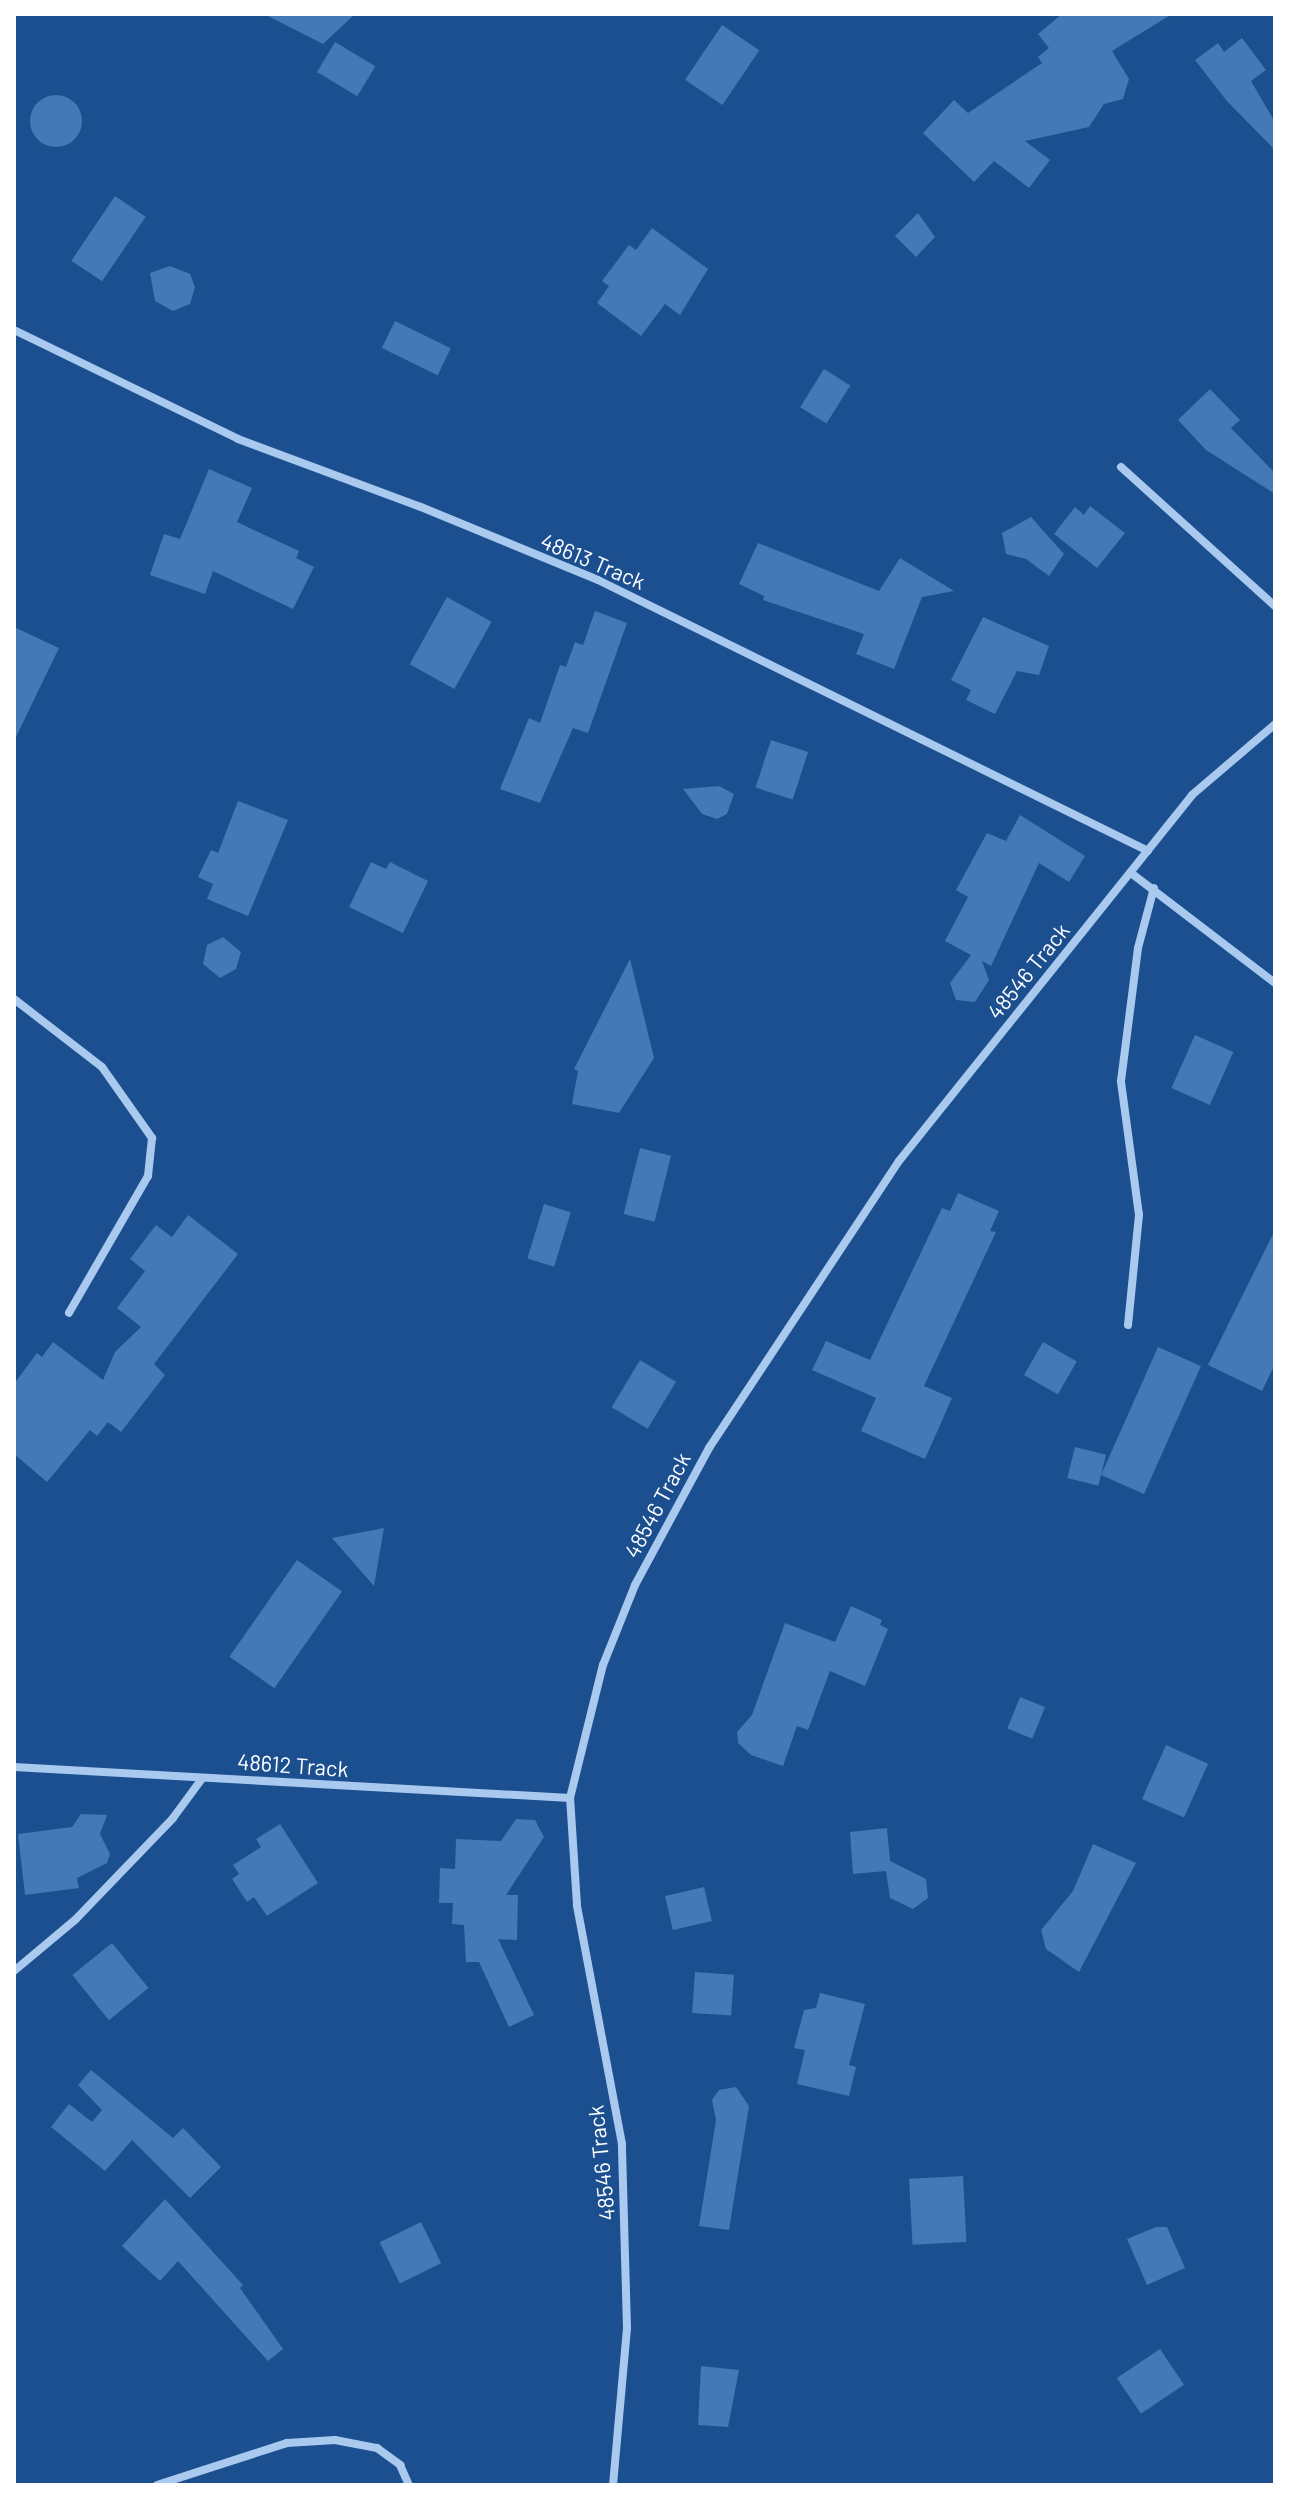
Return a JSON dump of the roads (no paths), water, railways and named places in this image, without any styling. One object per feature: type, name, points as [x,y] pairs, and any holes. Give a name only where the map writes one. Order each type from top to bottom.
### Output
[{"type":"street","name":"48613 Track","points":[[14,330],[238,439],[421,507],[598,580],[1148,851]]},
{"type":"street","points":[[1121,467],[1275,606]]},
{"type":"street","name":"48546 Track","points":[[613,2485],[627,2328],[622,2144],[577,1905],[570,1798],[588,1717],[619,1625],[666,1522],[709,1448],[899,1161],[1192,795],[1275,724]]},
{"type":"street","points":[[1131,873],[1275,983]]},
{"type":"street","points":[[1128,1325],[1139,1215],[1121,1081],[1138,948],[1154,888]]},
{"type":"street","points":[[14,999],[46,1018],[102,1067],[152,1138],[148,1176],[69,1313]]},
{"type":"street","name":"48612 Track","points":[[14,1767],[201,1780],[257,1777],[423,1793],[570,1798]]},
{"type":"street","points":[[14,1971],[75,1920],[173,1818],[201,1780]]},
{"type":"street","points":[[157,2485],[287,2443],[335,2440],[377,2448],[400,2465],[409,2485]]}]
